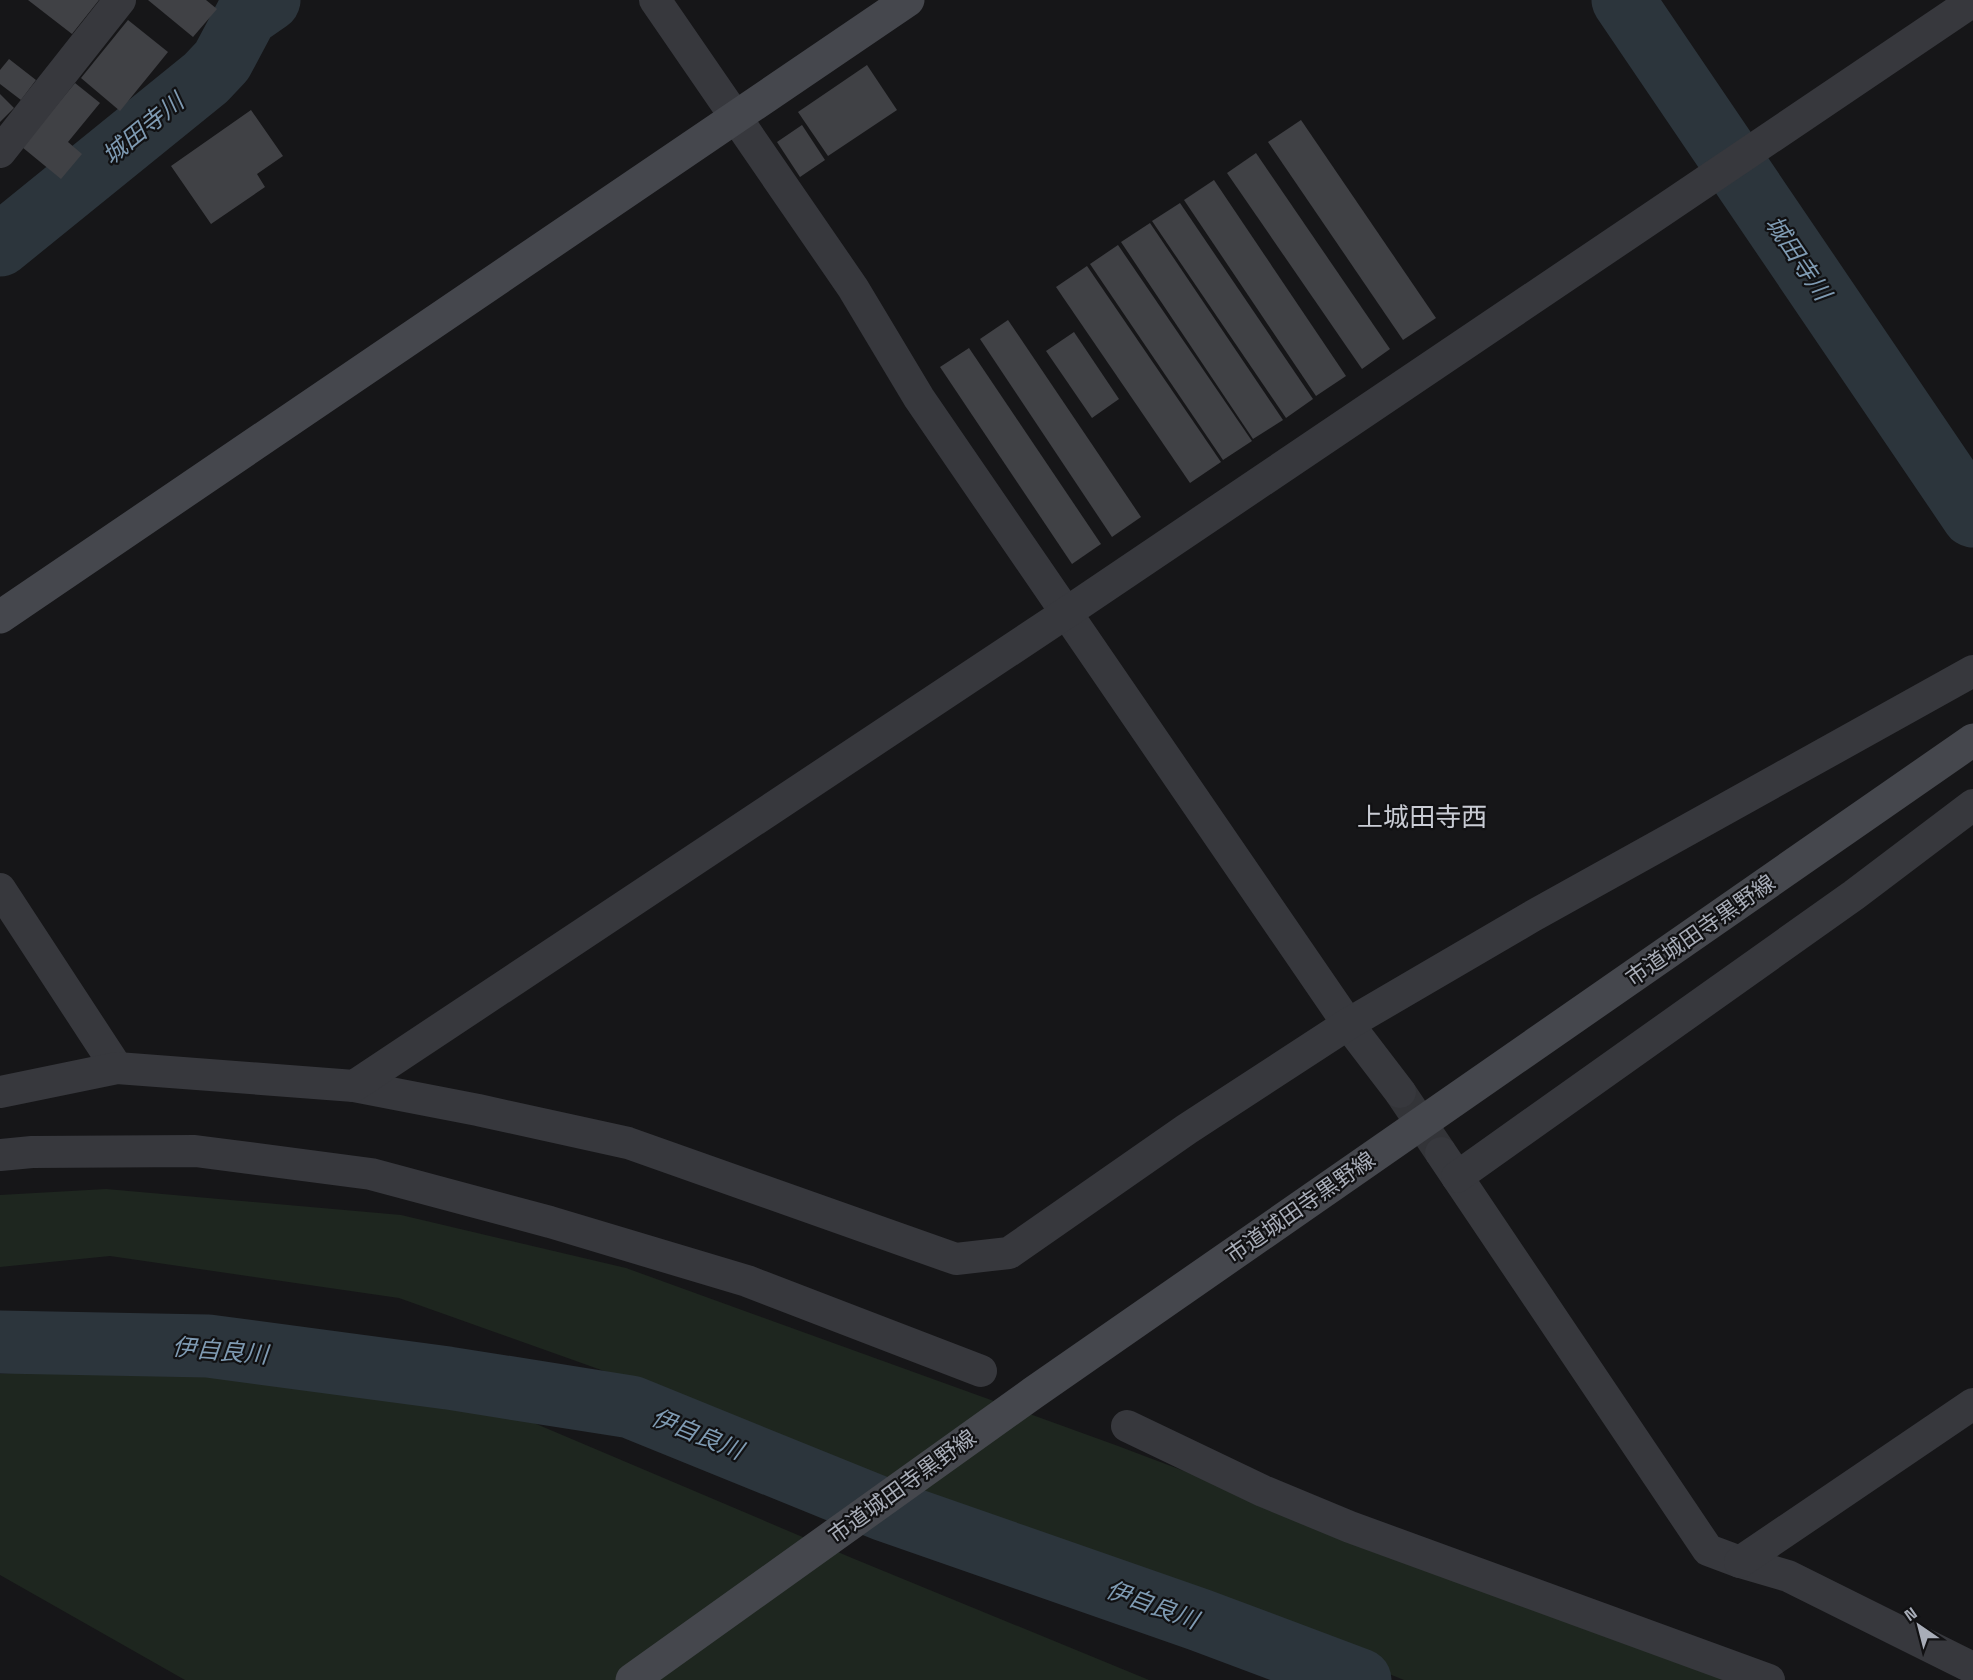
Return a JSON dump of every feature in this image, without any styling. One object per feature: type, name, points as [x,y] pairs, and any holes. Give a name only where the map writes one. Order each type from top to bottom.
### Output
[{"type":"street","points":[[0,152],[120,0]]},
{"type":"street","points":[[655,0],[853,288],[919,398],[1348,1024],[1400,1092]]},
{"type":"street","points":[[0,617],[908,0]]},
{"type":"street","points":[[354,1086],[1066,613],[1973,1]]},
{"type":"street","points":[[0,1092],[117,1068],[354,1086],[628,1143],[956,1259],[1009,1253],[1186,1129],[1348,1024],[1531,916],[1973,670]]},
{"type":"street","name":"市道城田寺黒野線","points":[[632,1680],[1033,1393],[1973,740]]},
{"type":"street","points":[[1973,805],[1854,895],[1449,1165],[1708,1550],[1788,1576],[1973,1668]]},
{"type":"street","points":[[0,889],[117,1068]]},
{"type":"street","points":[[0,1155],[32,1152],[195,1150],[371,1174],[550,1222],[747,1281],[981,1371]]},
{"type":"street","points":[[1740,1562],[1973,1404]]},
{"type":"street","points":[[1127,1426],[1263,1491],[1350,1527],[1768,1680]]},
{"type":"shaded area","points":[[106,1189],[401,1215],[626,1268],[1118,1446],[1736,1680],[1404,1680],[1310,1642],[1149,1588],[733,1417],[399,1298],[110,1256],[0,1267],[0,1195]]},
{"type":"shaded area","points":[[148,1364],[480,1400],[852,1558],[1149,1680],[185,1680],[0,1575],[0,1374]]},
{"type":"building","points":[[28,0],[99,0],[72,34]]},
{"type":"building","points":[[148,0],[206,0],[217,9],[193,37]]},
{"type":"building","points":[[128,20],[168,52],[120,111],[81,78]]},
{"type":"building","points":[[9,59],[36,80],[21,100],[0,84],[0,70]]},
{"type":"building","points":[[867,65],[897,110],[828,156],[798,112]]},
{"type":"building","points":[[75,83],[100,103],[68,142],[82,154],[61,179],[22,147]]},
{"type":"building","points":[[0,94],[14,108],[0,122]]},
{"type":"building","points":[[251,110],[283,156],[257,174],[265,187],[211,224],[171,166]]},
{"type":"building","points":[[1301,120],[1436,318],[1403,340],[1268,142]]},
{"type":"building","points":[[802,125],[825,160],[800,177],[777,142]]},
{"type":"building","points":[[1256,153],[1390,349],[1362,369],[1227,173]]},
{"type":"building","points":[[1214,180],[1346,376],[1316,396],[1184,200]]},
{"type":"building","points":[[1180,203],[1313,399],[1286,418],[1152,221]]},
{"type":"building","points":[[1150,223],[1283,420],[1253,439],[1121,242]]},
{"type":"building","points":[[1118,245],[1252,441],[1223,460],[1090,264]]},
{"type":"building","points":[[1087,266],[1221,462],[1190,483],[1056,287]]},
{"type":"building","points":[[1008,320],[1141,517],[1112,537],[980,339]]},
{"type":"building","points":[[1074,332],[1119,399],[1092,418],[1046,351]]},
{"type":"building","points":[[969,348],[1101,544],[1072,564],[940,367]]},
{"type":"waterway","name":"城田寺川","points":[[0,245],[206,78],[222,61],[246,16],[269,0]]},
{"type":"waterway","name":"城田寺川","points":[[1623,0],[1973,516]]},
{"type":"waterway","name":"伊自良川","points":[[0,1342],[208,1346],[448,1378],[631,1407],[885,1510],[1200,1620],[1360,1680]]},
{"type":"tunnel","points":[[1400,1092],[1441,1153]]},
{"type":"district","name":"上城田寺西","points":[[1422,817]]}]
